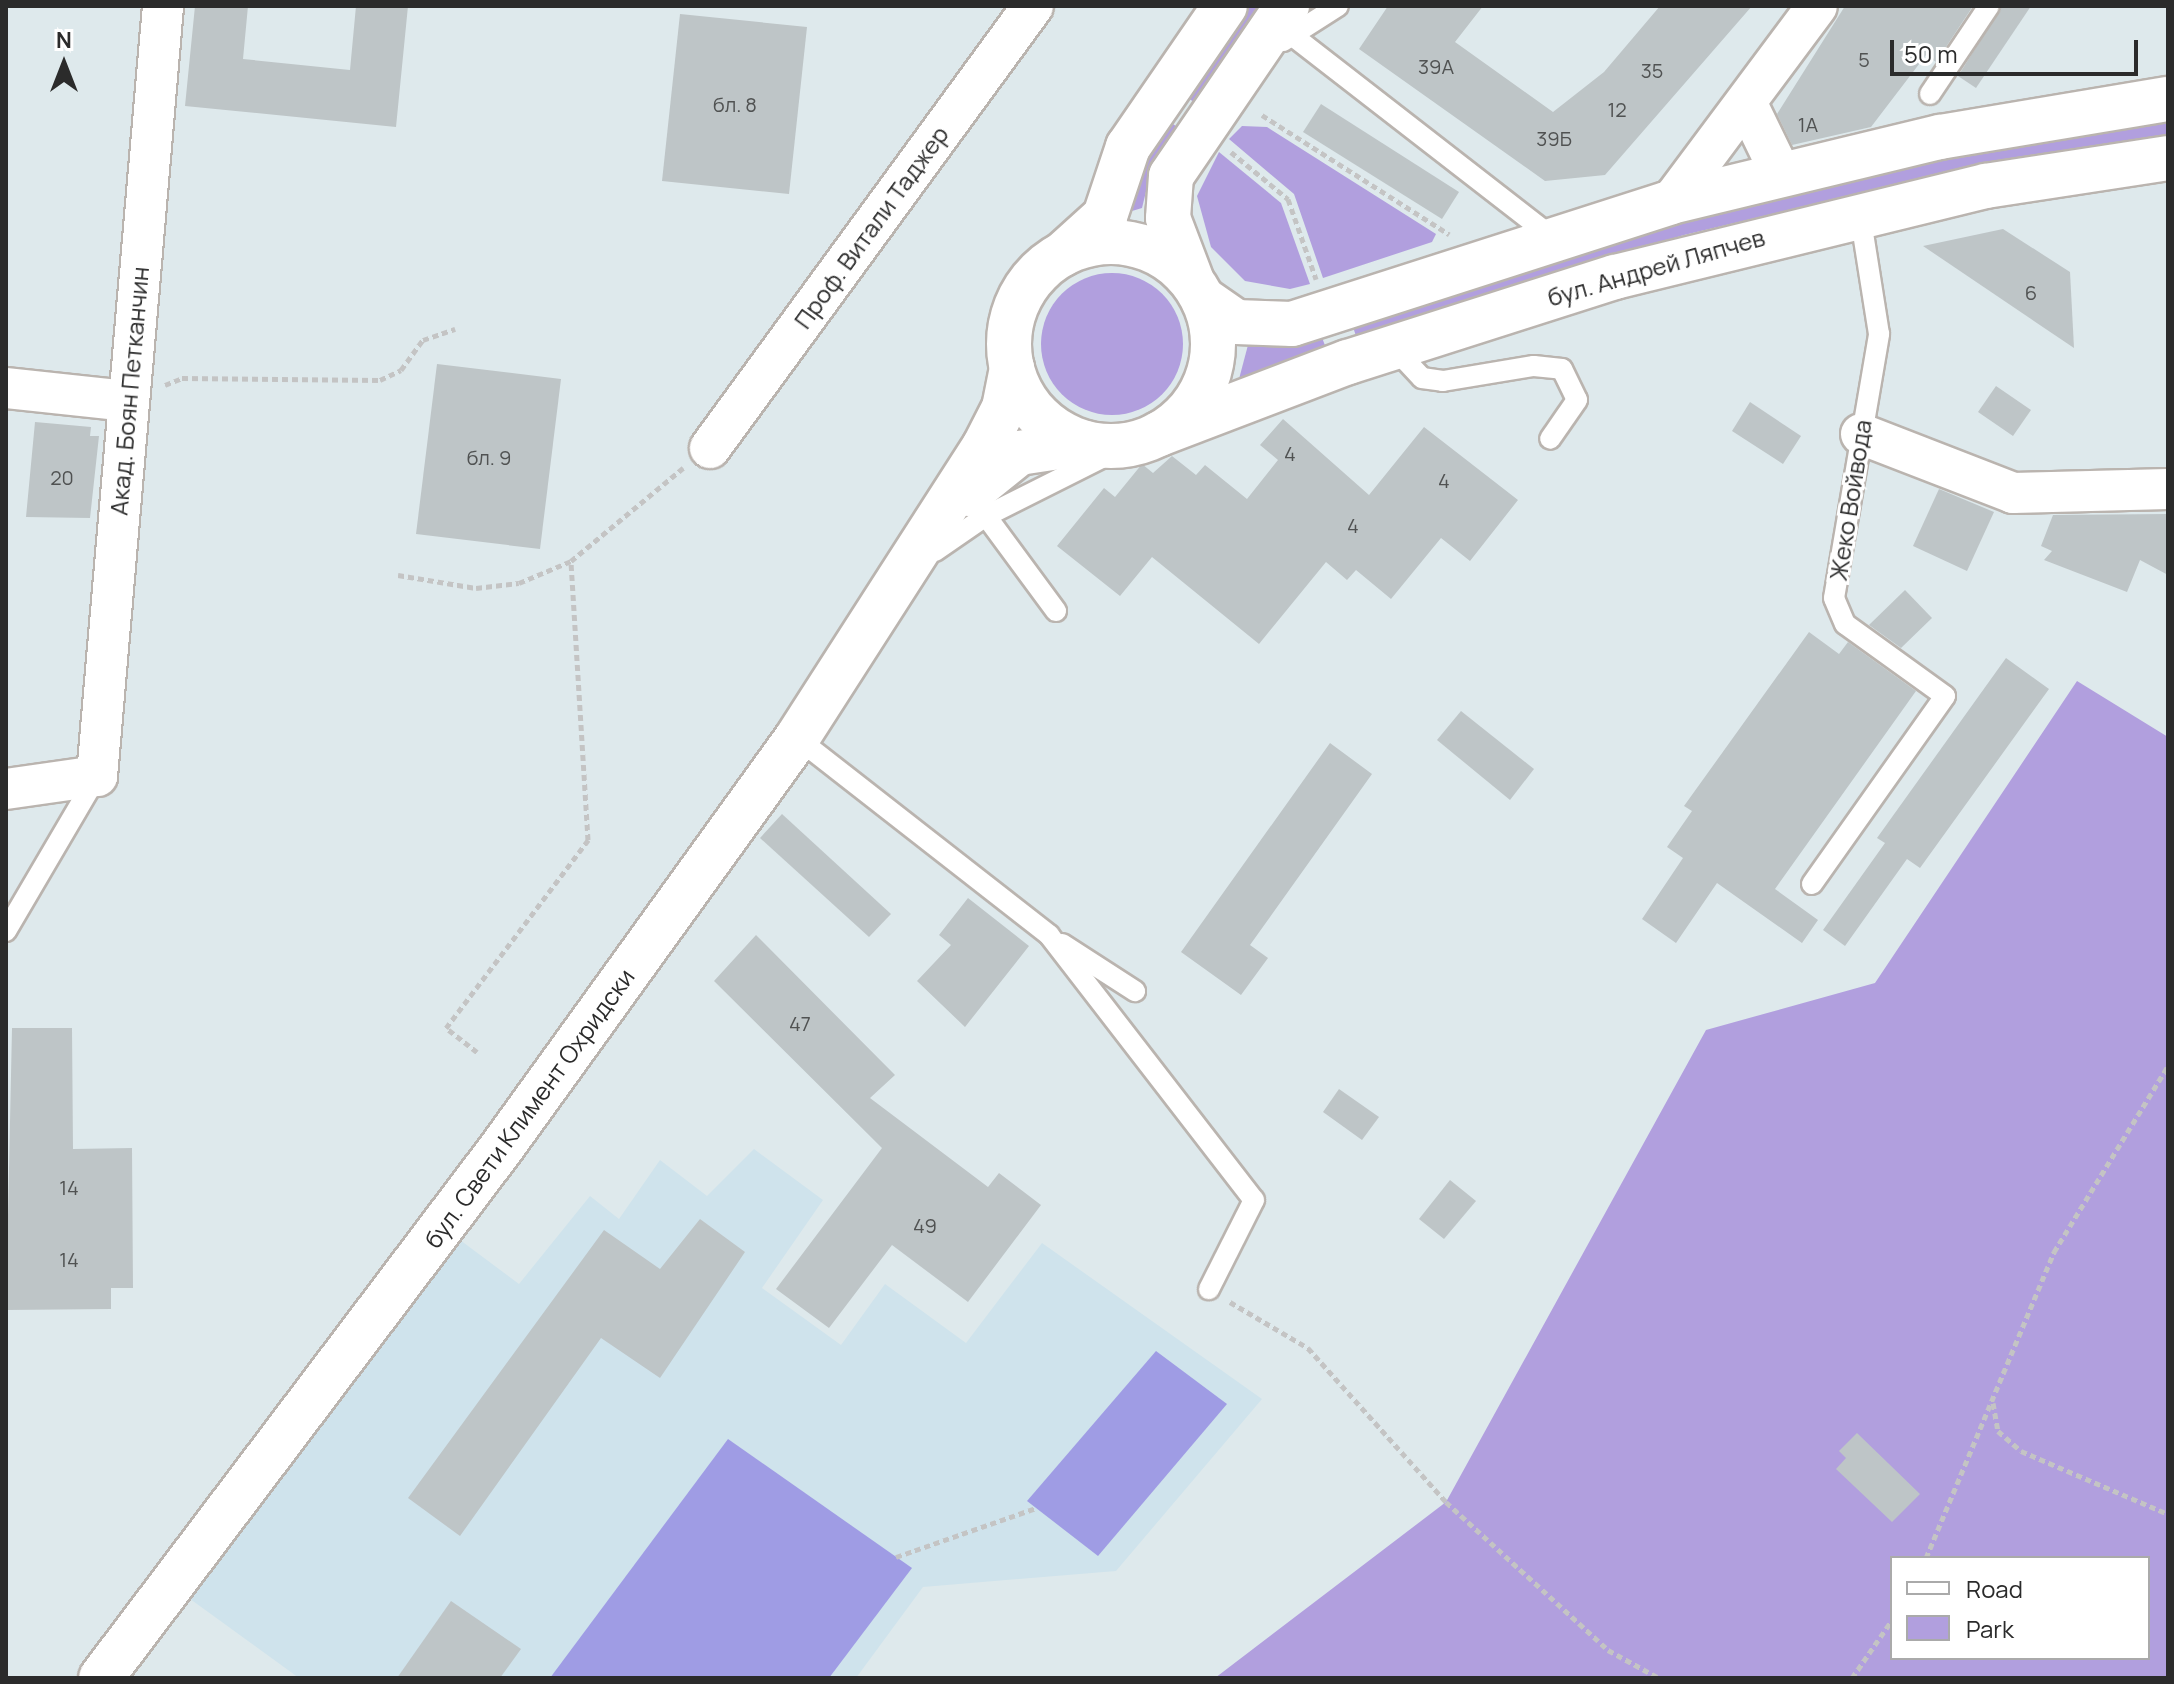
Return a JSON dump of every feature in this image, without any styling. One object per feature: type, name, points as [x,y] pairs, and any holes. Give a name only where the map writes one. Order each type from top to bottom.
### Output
[{"type":"main road","points":[[1225,6],[1128,147],[1105,216],[1019,297],[1010,320],[1012,368],[1034,412],[1085,443],[1145,439],[1206,383],[1214,340],[1198,290],[1168,218],[1171,176],[1240,70],[1290,21]]},
{"type":"main road","points":[[1063,254],[1127,244],[1165,257],[1236,322],[1292,324],[1551,236],[1671,202],[1940,137],[2168,99]]},
{"type":"main road","name":"бул. Андрей Ляпчев","points":[[1145,439],[1393,347],[1615,277],[1860,214],[1986,186],[2168,158]]},
{"type":"main road","name":"бул. Свети Климент Охридски","points":[[101,1678],[502,1147],[797,738],[938,524],[1004,408],[1012,368]]},
{"type":"main road","name":"бул. Свети Климент Охридски","points":[[938,524],[1019,453],[1085,443]]},
{"type":"street","name":"Акад. Боян Петканчин","points":[[97,776],[163,6]]},
{"type":"street","name":"Проф. Витали Таджер","points":[[710,448],[1033,6]]},
{"type":"street","points":[[1671,202],[1747,104],[1817,6]]},
{"type":"street","points":[[1747,104],[1781,174]]},
{"type":"street","points":[[6,388],[127,401]]},
{"type":"street","points":[[1861,434],[2013,493],[2168,489]]},
{"type":"street","points":[[6,789],[97,776]]},
{"type":"lane","points":[[1290,21],[1338,6]]},
{"type":"lane","points":[[1930,94],[1989,6]]},
{"type":"lane","points":[[1290,21],[1551,236]]},
{"type":"lane","name":"Жеко Войвода","points":[[1812,884],[1945,696],[1845,624],[1834,598],[1879,334],[1860,214]]},
{"type":"lane","points":[[1393,347],[1422,378],[1443,381],[1534,366],[1562,369],[1577,400],[1550,439]]},
{"type":"lane","points":[[894,589],[952,535],[1145,439]]},
{"type":"lane","points":[[986,516],[1056,611]]},
{"type":"lane","points":[[797,738],[1049,935],[1135,991]]},
{"type":"lane","points":[[6,931],[97,776]]},
{"type":"lane","points":[[1049,935],[1254,1200],[1209,1289]]},
{"type":"path","points":[[1262,115],[1460,241]]},
{"type":"path","points":[[1218,141],[1288,199],[1320,291]]},
{"type":"path","points":[[182,378],[380,380],[401,370],[423,340],[455,329]]},
{"type":"path","points":[[398,575],[476,588],[519,583],[571,561],[710,448]]},
{"type":"path","points":[[477,1052],[446,1028],[588,840],[571,561]]},
{"type":"path","points":[[1927,1556],[2054,1252],[2168,1066]]},
{"type":"path","points":[[1209,1289],[1308,1348],[1446,1502],[1608,1650],[1659,1678]]},
{"type":"path","points":[[1992,1400],[1998,1431],[2021,1451],[2168,1514]]},
{"type":"path","points":[[896,1557],[1036,1508]]},
{"type":"path","points":[[1852,1678],[1890,1623]]},
{"type":"shaded area","points":[[754,1149],[823,1200],[762,1288],[841,1345],[885,1284],[966,1343],[1042,1243],[1262,1399],[1116,1571],[923,1587],[856,1678],[299,1678],[186,1596],[460,1240],[519,1284],[590,1196],[619,1219],[660,1160],[707,1196]]},
{"type":"shaded area","points":[[1156,1351],[1227,1404],[1098,1556],[1027,1501]]},
{"type":"shaded area","points":[[728,1439],[912,1568],[829,1678],[550,1678]]},
{"type":"green space","points":[[1246,6],[1263,6],[1194,102],[1183,95]]},
{"type":"green space","points":[[1165,119],[1176,126],[1152,167],[1142,208],[1132,211],[1134,184]]},
{"type":"green space","points":[[2168,120],[2168,139],[1933,176],[1684,235],[1356,336],[1352,324],[1684,218],[1930,158]]},
{"type":"green space","points":[[1242,126],[1267,127],[1436,234],[1432,242],[1323,278],[1294,194],[1229,139]]},
{"type":"green space","points":[[1219,152],[1281,203],[1310,284],[1290,289],[1245,281],[1211,247],[1197,196]]},
{"type":"green space","points":[[1112,273],[1139,278],[1162,294],[1178,317],[1183,344],[1178,371],[1162,394],[1139,410],[1112,415],[1085,410],[1062,394],[1046,371],[1041,344],[1046,317],[1062,294],[1085,278]]},
{"type":"green space","points":[[1321,335],[1326,348],[1239,379],[1248,345]]},
{"type":"green space","points":[[2077,681],[2168,737],[2168,1678],[1215,1678],[1446,1502],[1706,1030],[1875,983]]},
{"type":"building","points":[[195,6],[248,6],[243,59],[350,70],[356,6],[408,6],[396,127],[185,106]]},
{"type":"building","points":[[1388,6],[1483,6],[1455,42],[1553,112],[1604,72],[1660,6],[1752,6],[1605,175],[1545,181],[1359,49]]},
{"type":"building","points":[[1845,6],[1973,6],[1936,62],[1926,55],[1871,127],[1792,145],[1777,114]]},
{"type":"building","points":[[2002,6],[2031,6],[1976,88],[1958,76]]},
{"type":"building","points":[[680,14],[807,27],[789,194],[662,181]]},
{"type":"building","points":[[1321,104],[1459,192],[1442,219],[1303,132]]},
{"type":"building","points":[[2003,229],[2070,272],[2074,348],[1923,246]]},
{"type":"building","points":[[437,364],[561,379],[540,549],[416,534]]},
{"type":"building","points":[[1996,386],[2031,410],[2013,436],[1978,412]]},
{"type":"building","points":[[1750,402],[1801,436],[1783,464],[1732,431]]},
{"type":"building","points":[[1283,419],[1369,495],[1424,427],[1518,500],[1470,561],[1441,538],[1391,599],[1356,570],[1347,580],[1326,562],[1259,644],[1152,557],[1120,596],[1057,546],[1104,488],[1115,497],[1142,464],[1153,473],[1172,456],[1196,475],[1205,465],[1247,499],[1278,460],[1260,445]]},
{"type":"building","points":[[35,422],[91,427],[90,436],[99,436],[90,518],[26,517]]},
{"type":"building","points":[[1939,489],[1994,512],[1967,571],[1913,546]]},
{"type":"building","points":[[2168,514],[2168,575],[2140,560],[2127,592],[2044,560],[2052,551],[2041,546],[2053,515]]},
{"type":"building","points":[[1905,590],[1932,618],[1901,648],[1869,625]]},
{"type":"building","points":[[1809,632],[1839,654],[1848,642],[1916,691],[1775,889],[1818,920],[1802,943],[1717,883],[1676,943],[1642,919],[1683,858],[1667,847],[1692,811],[1684,806]]},
{"type":"building","points":[[2006,658],[2049,689],[1920,868],[1907,859],[1845,946],[1823,930],[1885,843],[1877,838]]},
{"type":"building","points":[[1461,711],[1534,769],[1510,800],[1437,740]]},
{"type":"building","points":[[1330,743],[1372,774],[1250,945],[1268,958],[1241,995],[1181,952]]},
{"type":"building","points":[[782,814],[891,914],[869,937],[760,838]]},
{"type":"building","points":[[968,898],[1029,946],[965,1027],[917,981],[951,945],[939,935]]},
{"type":"building","points":[[756,935],[895,1075],[870,1098],[988,1187],[999,1173],[1041,1205],[968,1302],[892,1245],[829,1328],[776,1289],[882,1148],[714,981]]},
{"type":"building","points":[[12,1028],[72,1028],[73,1149],[132,1148],[133,1288],[111,1288],[111,1309],[6,1310]]},
{"type":"building","points":[[1339,1089],[1379,1117],[1362,1140],[1323,1112]]},
{"type":"building","points":[[1450,1180],[1476,1201],[1444,1239],[1419,1219]]},
{"type":"building","points":[[700,1219],[745,1252],[660,1378],[601,1338],[460,1536],[408,1498],[604,1230],[660,1269]]},
{"type":"building","points":[[1857,1433],[1920,1494],[1892,1522],[1836,1469],[1846,1458],[1839,1451]]},
{"type":"building","points":[[451,1601],[521,1649],[500,1678],[397,1678]]}]
